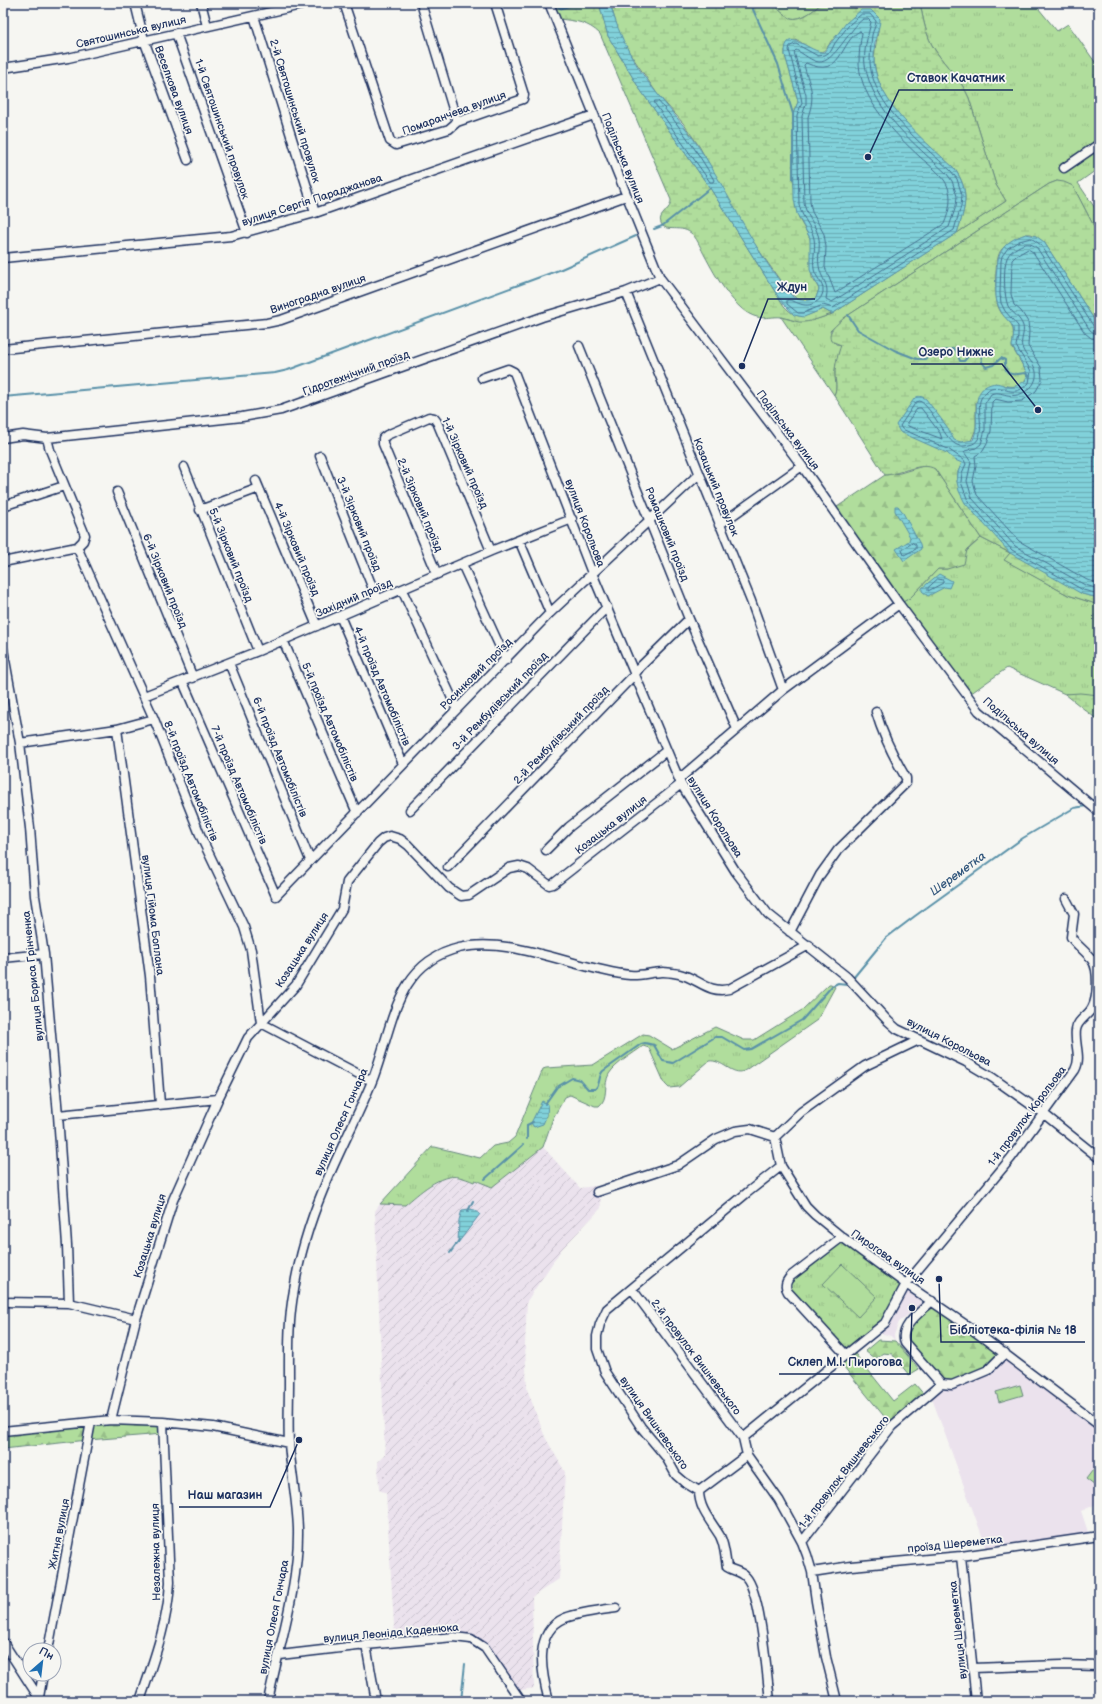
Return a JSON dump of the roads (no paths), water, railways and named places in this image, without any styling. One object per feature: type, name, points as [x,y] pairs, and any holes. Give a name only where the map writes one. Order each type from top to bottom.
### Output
[{"type":"street","name":"Веселкова вулиця","points":[[135,3],[144,40],[188,160]]},
{"type":"street","points":[[201,3],[207,26]]},
{"type":"street","name":"Святошинська вулиця","points":[[3,68],[68,58],[254,16],[277,7],[310,3]]},
{"type":"street","name":"Помаранчева вулиця","points":[[344,3],[390,141],[392,144],[396,145],[449,129],[457,122],[522,101],[524,98],[495,3]]},
{"type":"street","points":[[421,3],[457,122]]},
{"type":"street","name":"Подільська вулиця","points":[[549,3],[660,278],[802,466],[899,604],[978,711],[1099,812]]},
{"type":"street","name":"2-й Святошинський провулок","points":[[254,16],[315,213]]},
{"type":"street","name":"1-й Святошинський провулок","points":[[176,33],[247,233]]},
{"type":"street","name":"вулиця Сергія Параджанова","points":[[3,258],[231,236],[247,233],[315,213],[594,115]]},
{"type":"street","points":[[1064,168],[1099,144]]},
{"type":"street","name":"Виноградна вулиця","points":[[3,349],[267,323],[281,320],[626,196]]},
{"type":"street","name":"Гідротехнічний проїзд","points":[[3,438],[23,435],[47,438],[242,417],[281,410],[542,317],[626,292],[660,278]]},
{"type":"street","name":"Козацький провулок","points":[[626,292],[750,601],[783,690]]},
{"type":"street","name":"Ромашковий проїзд","points":[[579,346],[689,619],[737,729]]},
{"type":"street","name":"вулиця Корольова","points":[[482,378],[508,369],[514,372],[592,573],[680,782],[751,893],[774,920],[809,945],[847,977],[893,1025],[919,1040],[984,1072],[1044,1114],[1099,1158]]},
{"type":"street","name":"1-й Зірковий проїзд","points":[[383,444],[383,438],[387,434],[429,417],[434,418],[438,422],[491,551]]},
{"type":"street","points":[[3,562],[78,547],[83,541],[85,535],[64,486],[47,438]]},
{"type":"street","name":"2-й Зірковий проїзд","points":[[383,444],[437,574]]},
{"type":"street","name":"3-й Зірковий проїзд","points":[[320,456],[377,599]]},
{"type":"street","points":[[720,525],[802,466]]},
{"type":"street","name":"5-й Зірковий проїзд","points":[[184,467],[200,510],[258,651]]},
{"type":"street","name":"Росинковий проїзд","points":[[276,896],[550,613],[698,474]]},
{"type":"street","name":"4-й Зірковий проїзд","points":[[200,510],[258,485],[317,626]]},
{"type":"street","points":[[3,506],[64,486]]},
{"type":"street","name":"6-й Зірковий проїзд","points":[[117,492],[193,678]]},
{"type":"street","name":"Західний проїзд","points":[[144,696],[193,678],[491,551],[572,519]]},
{"type":"street","points":[[519,540],[550,613]]},
{"type":"street","name":"8-й проїзд Автомобілістів","points":[[78,547],[154,719],[201,837],[244,927],[251,950],[261,1023]]},
{"type":"street","points":[[462,564],[506,660]]},
{"type":"street","points":[[402,590],[457,709]]},
{"type":"street","name":"Козацька вулиця","points":[[111,1420],[136,1319],[173,1200],[218,1099],[246,1042],[261,1023],[296,985],[340,912],[344,902],[347,882],[384,838],[393,836],[404,842],[449,888],[461,896],[469,896],[509,868],[519,866],[528,869],[549,885],[554,884],[680,782],[737,729],[783,690],[899,604]]},
{"type":"street","name":"3-й Рембудівський проїзд","points":[[410,810],[607,607]]},
{"type":"street","name":"4-й проїзд Автомобілістів","points":[[340,616],[403,764]]},
{"type":"street","name":"2-й Рембудівський проїзд","points":[[448,867],[635,674],[640,667],[689,619]]},
{"type":"street","name":"5-й проїзд Автомобілістів","points":[[283,640],[356,813]]},
{"type":"street","name":"вулиця Бориса Грінченка","points":[[3,649],[20,743],[30,828],[35,896],[44,954],[58,1115],[69,1303]]},
{"type":"street","name":"6-й проїзд Автомобілістів","points":[[229,663],[310,860]]},
{"type":"street","name":"7-й проїзд Автомобілістів","points":[[183,682],[276,896]]},
{"type":"street","points":[[790,932],[820,875],[838,850],[906,783],[906,778],[895,760],[884,736],[876,712]]},
{"type":"street","points":[[20,743],[117,729],[154,719]]},
{"type":"street","name":"вулиця Гійома Боплана","points":[[117,729],[150,976],[160,1104]]},
{"type":"street","points":[[546,850],[569,827],[666,751]]},
{"type":"street","name":"1-й провулок Корольова","points":[[906,1284],[1011,1158],[1077,1067],[1076,1028],[1080,1021],[1092,1010],[1096,995],[1096,970],[1094,963],[1071,937],[1074,914],[1066,899]]},
{"type":"street","name":"вулиця Олеся Гончара","points":[[268,1701],[280,1655],[296,1565],[298,1529],[289,1443],[288,1330],[294,1289],[306,1241],[319,1199],[372,1081],[394,1014],[406,985],[413,975],[428,962],[449,951],[472,945],[495,945],[593,969],[633,976],[664,972],[687,976],[708,988],[720,991],[729,989],[809,945]]},
{"type":"street","points":[[3,958],[44,954]]},
{"type":"street","points":[[261,1023],[372,1081]]},
{"type":"street","points":[[597,1192],[678,1164],[716,1139],[735,1131],[750,1129],[775,1137],[801,1112],[865,1066],[919,1040]]},
{"type":"street","points":[[58,1115],[218,1099]]},
{"type":"street","name":"Пирогова вулиця","points":[[775,1137],[781,1166],[809,1209],[842,1237],[1005,1353],[1099,1426]]},
{"type":"street","name":"вулиця Вишневського","points":[[699,1491],[676,1476],[666,1457],[641,1427],[605,1372],[597,1349],[597,1336],[600,1324],[607,1310],[781,1166]]},
{"type":"street","points":[[842,1237],[791,1276],[787,1281],[786,1287],[788,1292],[846,1355]]},
{"type":"street","points":[[743,1438],[884,1323],[906,1284]]},
{"type":"street","name":"2-й провулок Вишневського","points":[[632,1289],[743,1438],[747,1455]]},
{"type":"street","points":[[932,1301],[908,1325],[904,1331],[904,1338],[905,1343],[941,1384],[952,1385],[988,1370],[1005,1353]]},
{"type":"street","points":[[3,1302],[69,1303],[136,1319]]},
{"type":"street","name":"1-й провулок Вишневського","points":[[802,1542],[892,1426],[941,1384]]},
{"type":"street","points":[[3,1431],[111,1420],[163,1422],[213,1427],[289,1443]]},
{"type":"street","name":"Житня вулиця","points":[[50,1642],[91,1422]]},
{"type":"street","name":"Незалежна вулиця","points":[[140,1701],[166,1619],[169,1602],[170,1582],[163,1422]]},
{"type":"street","points":[[770,1701],[758,1606],[750,1583],[740,1572],[727,1567],[725,1552],[720,1537],[702,1508],[699,1499],[699,1491],[747,1455],[779,1500],[802,1542],[812,1572],[826,1657],[837,1701]]},
{"type":"street","name":"проїзд Шереметка","points":[[812,1572],[851,1566],[962,1556],[1099,1536]]},
{"type":"street","name":"вулиця Шереметка","points":[[962,1556],[976,1701]]},
{"type":"street","points":[[549,1701],[545,1684],[542,1658],[543,1646],[550,1631],[557,1623],[565,1618],[616,1608]]},
{"type":"street","name":"вулиця Леоніда Каденюка","points":[[280,1655],[454,1637],[471,1639],[485,1648],[521,1701]]},
{"type":"street","points":[[3,1642],[40,1699]]},
{"type":"street","points":[[366,1645],[376,1701]]},
{"type":"street","points":[[973,1668],[1061,1665],[1099,1666]]},
{"type":"street","points":[[40,1699],[42,1682]]},
{"type":"water","points":[[557,3],[576,3],[561,9],[558,7]]},
{"type":"water","points":[[599,3],[610,3],[623,40],[643,75],[694,139],[754,242],[779,280],[793,297],[810,300],[816,298],[819,289],[810,270],[810,238],[797,214],[794,199],[793,114],[798,102],[785,55],[786,46],[789,41],[793,41],[824,52],[846,23],[861,10],[871,10],[880,19],[875,44],[874,62],[877,77],[884,92],[893,107],[905,121],[954,168],[963,185],[965,193],[964,208],[957,233],[832,314],[823,309],[804,317],[794,315],[779,298],[710,188],[639,88],[608,36]]},
{"type":"water","points":[[1026,234],[1036,236],[1044,242],[1099,327],[1099,598],[1082,594],[1010,553],[965,503],[959,491],[957,482],[958,472],[962,463],[955,460],[947,453],[900,432],[896,425],[914,399],[918,396],[926,399],[948,428],[954,440],[961,442],[973,440],[976,430],[977,403],[980,391],[991,384],[996,383],[1010,387],[1026,380],[1027,373],[1012,346],[1012,326],[1004,317],[997,302],[996,272],[1001,251],[1010,241]]},
{"type":"water","points":[[895,506],[898,506],[902,511],[920,544],[921,549],[904,561],[896,549],[909,541],[910,537],[895,511]]},
{"type":"water","points":[[939,574],[952,581],[949,588],[945,587],[928,596],[922,591],[922,588]]},
{"type":"water","points":[[542,1101],[548,1104],[547,1115],[543,1124],[534,1127],[531,1123]]},
{"type":"water","points":[[462,1210],[475,1210],[480,1214],[458,1243],[459,1220]]},
{"type":"waterway","points":[[750,3],[778,64],[793,114],[793,179]]},
{"type":"waterway","points":[[654,229],[662,226],[710,188]]},
{"type":"waterway","points":[[3,397],[275,373],[288,370],[559,270],[636,236]]},
{"type":"waterway","points":[[848,315],[858,330],[894,350],[917,359],[925,359],[936,352],[953,349],[956,350],[960,361],[964,361],[971,353],[976,351],[981,354],[982,362],[986,367],[993,365],[1001,358],[1005,360],[1007,372],[1010,374],[1025,373],[1029,376]]},
{"type":"waterway","name":"Шереметка","points":[[1093,801],[1099,789]]},
{"type":"waterway","name":"Шереметка","points":[[854,977],[886,938],[915,916],[1023,838],[1074,808],[1086,806]]},
{"type":"waterway","name":"Шереметка","points":[[545,1104],[557,1087],[572,1078],[580,1080],[588,1089],[595,1089],[603,1071],[641,1044],[645,1043],[654,1045],[663,1061],[673,1063],[715,1037],[722,1037],[744,1050],[751,1049],[802,1020],[832,986],[838,983],[847,984]]},
{"type":"waterway","name":"Шереметка","points":[[527,1139],[527,1125],[533,1122]]},
{"type":"waterway","name":"Шереметка","points":[[485,1179],[523,1145]]},
{"type":"waterway","name":"Шереметка","points":[[468,1211],[473,1201]]},
{"type":"waterway","name":"Шереметка","points":[[450,1253],[459,1240]]},
{"type":"waterway","name":"Шереметка","points":[[461,1701],[465,1664]]},
{"type":"place","name":"Ставок Качатник","points":[[868,157]]},
{"type":"place","name":"Ждун","points":[[742,366]]},
{"type":"place","name":"Озеро Нижнє","points":[[1038,410]]},
{"type":"place","name":"Бібліотека-філія № 18","points":[[939,1279]]},
{"type":"place","name":"Склеп М.І. Пирогова","points":[[912,1308]]},
{"type":"place","name":"Наш магазин","points":[[299,1440]]}]
